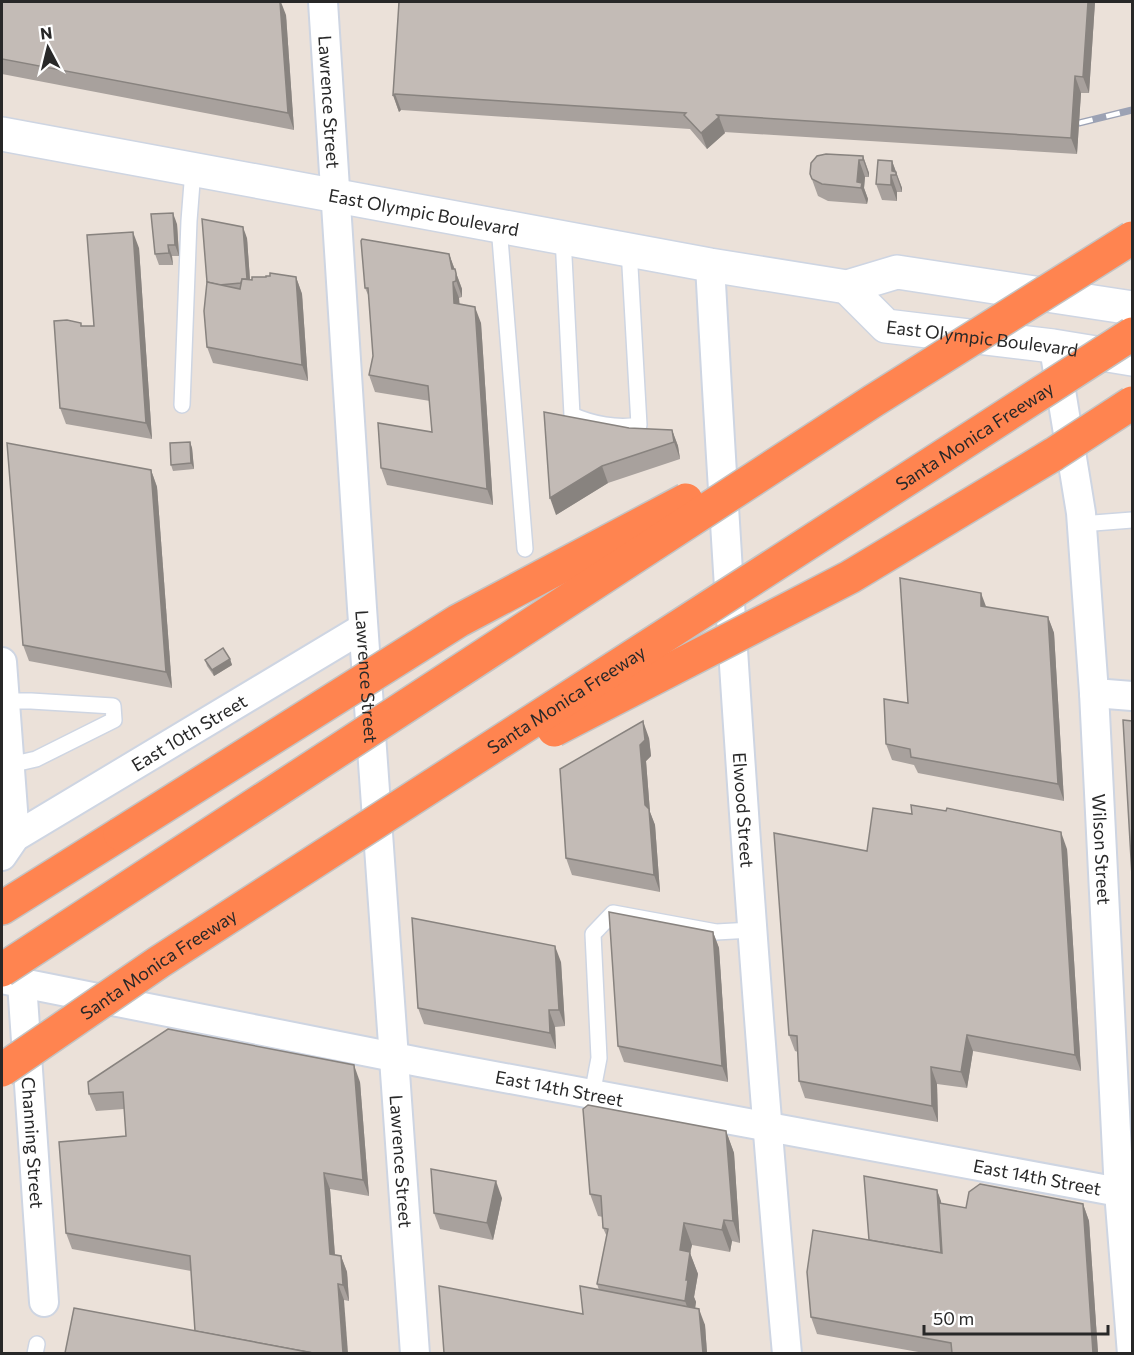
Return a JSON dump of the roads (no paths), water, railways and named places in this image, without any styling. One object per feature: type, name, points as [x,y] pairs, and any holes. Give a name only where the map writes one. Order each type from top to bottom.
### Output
[{"type":"highway","points":[[8,977],[873,401],[1132,238]]},
{"type":"highway","name":"Santa Monica Freeway","points":[[2,1070],[159,962],[1132,334]]},
{"type":"highway","points":[[2,908],[458,621],[873,401]]},
{"type":"highway","points":[[379,820],[850,577],[1054,454],[1132,403]]},
{"type":"main road","name":"East Olympic Boulevard","points":[[2,134],[710,265],[847,286],[897,272],[1132,308]]},
{"type":"main road","name":"East Olympic Boulevard","points":[[847,286],[886,326],[1132,358]]},
{"type":"street","name":"Lawrence Street","points":[[323,2],[363,628],[416,1353]]},
{"type":"street","name":"Elwood Street","points":[[710,265],[734,681],[767,1128],[788,1353]]},
{"type":"street","name":"Wilson Street","points":[[1053,346],[1081,524],[1121,1043],[1119,1192],[1132,1353]]},
{"type":"street","name":"East 10th Street","points":[[8,846],[363,628]]},
{"type":"street","points":[[2,662],[10,765],[8,846]]},
{"type":"street","points":[[1094,693],[1132,696]]},
{"type":"street","name":"East 14th Street","points":[[8,977],[395,1057],[1119,1192]]},
{"type":"street","name":"Channing Street","points":[[8,977],[44,1302]]},
{"type":"lane","points":[[182,405],[193,170]]},
{"type":"lane","points":[[499,226],[525,549]]},
{"type":"lane","points":[[562,237],[572,416],[590,423],[639,425],[629,249]]},
{"type":"lane","points":[[1081,524],[1132,520]]},
{"type":"lane","points":[[5,701],[113,706],[114,720],[36,759],[10,765]]},
{"type":"lane","points":[[592,1095],[599,1058],[593,934],[613,914],[716,932],[752,930]]},
{"type":"railway","points":[[1079,123],[1132,110]]}]
